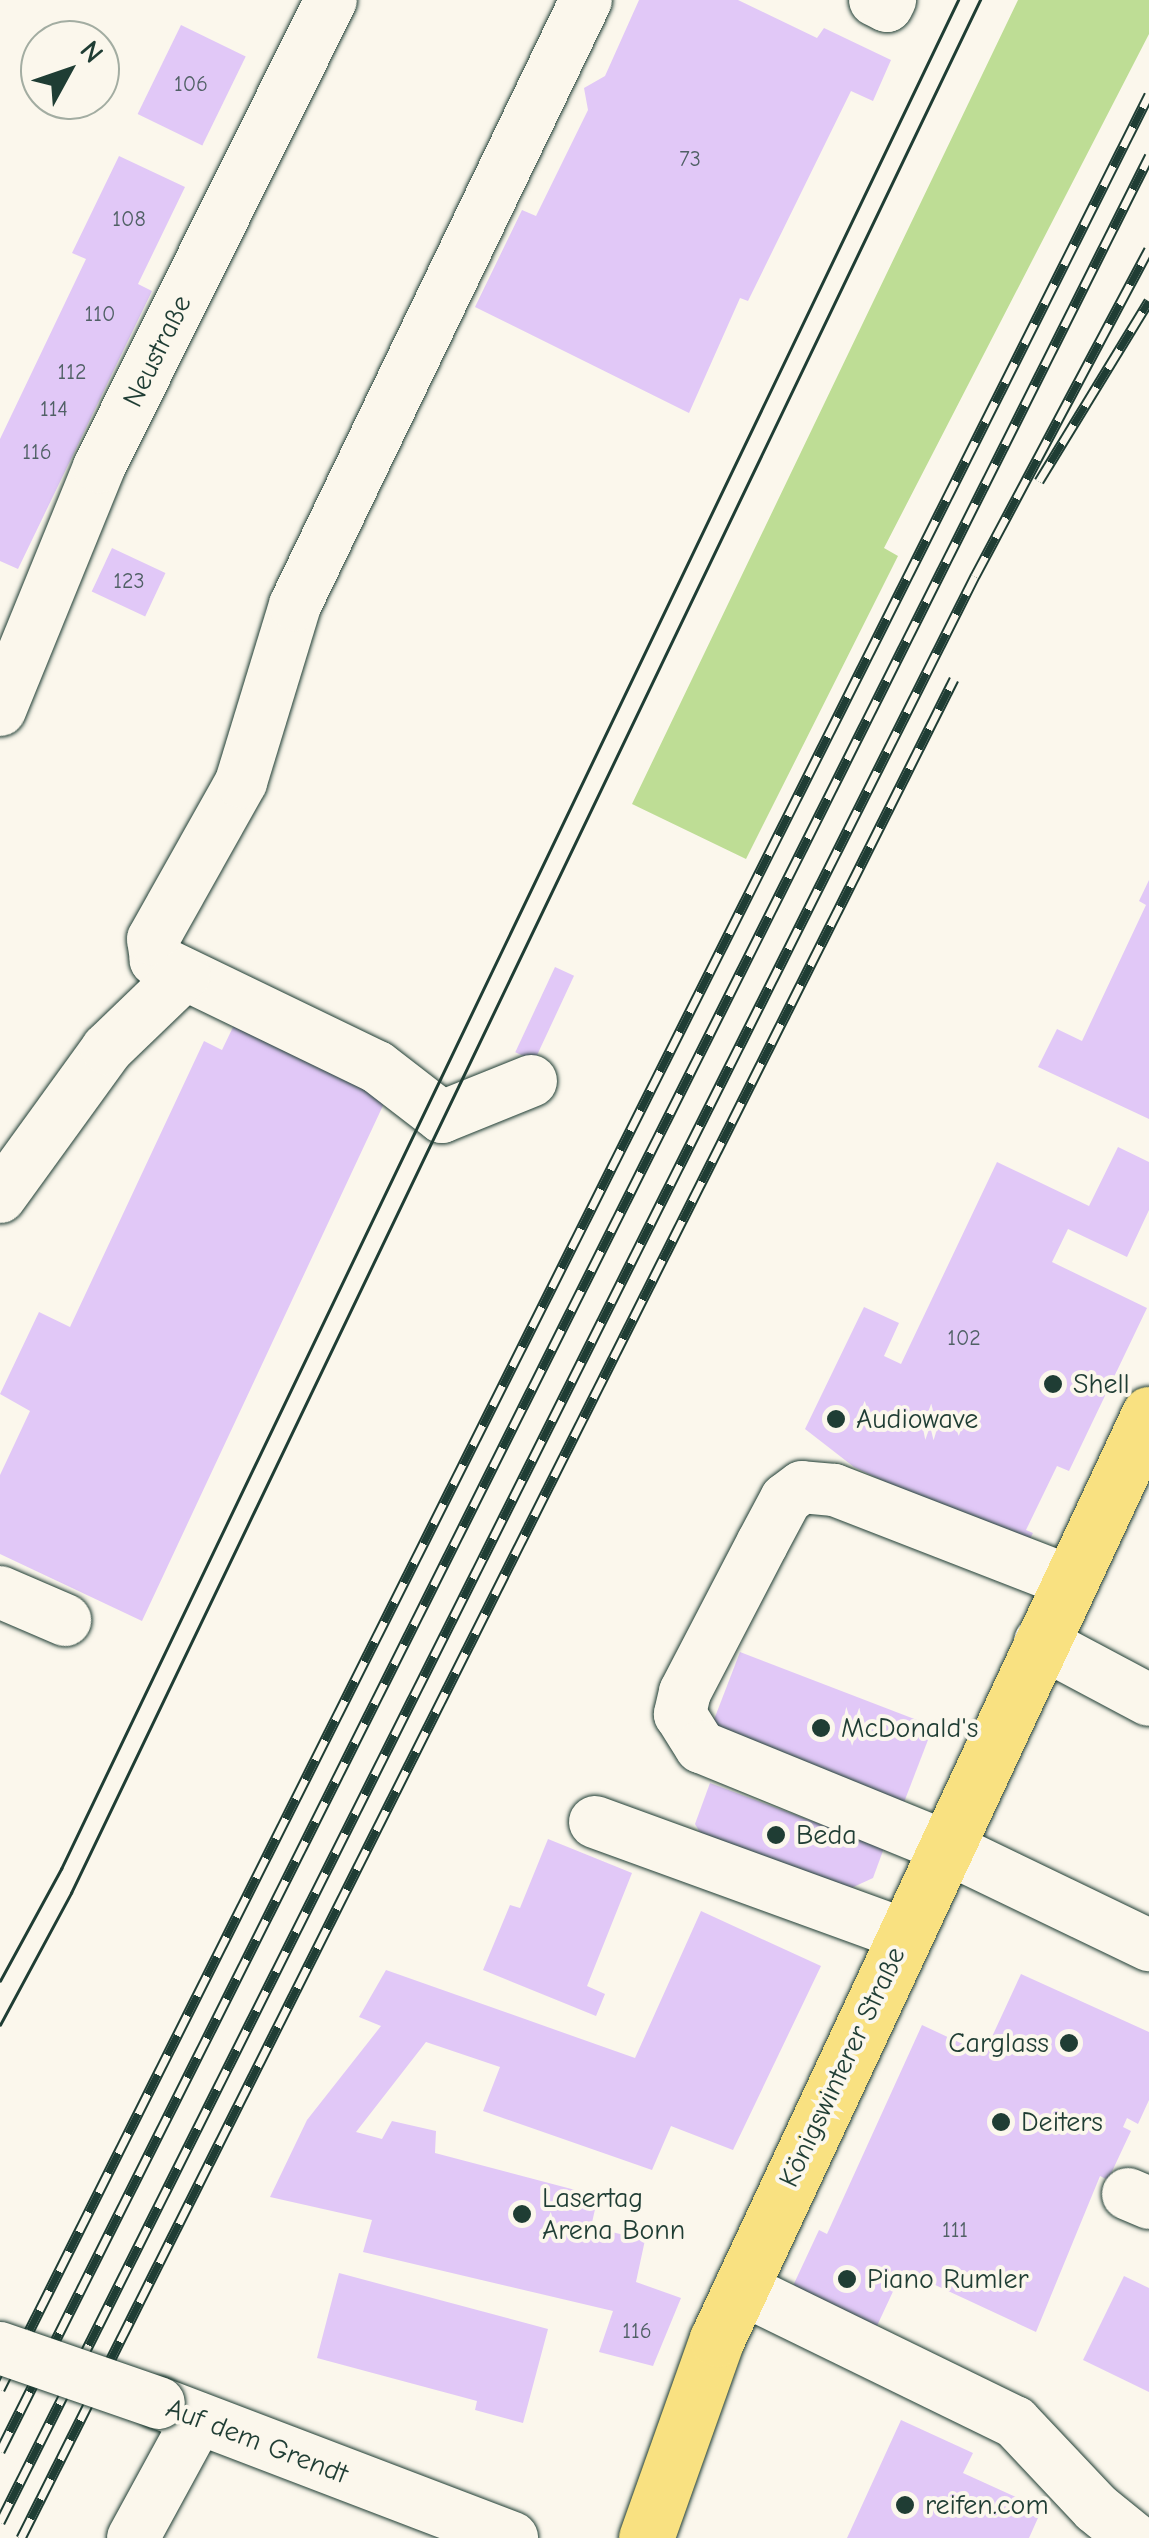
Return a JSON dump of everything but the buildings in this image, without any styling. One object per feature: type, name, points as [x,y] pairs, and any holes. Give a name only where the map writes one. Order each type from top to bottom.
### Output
[{"type":"main road","name":"Königswinterer Straße","points":[[646,2538],[740,2288],[943,1846],[1149,1414]]},
{"type":"street","name":"Neustraße","points":[[4,689],[99,467],[332,0]]},
{"type":"street","points":[[531,1081],[442,1117],[366,1061],[156,960],[153,939],[270,728],[295,605],[586,0]]},
{"type":"street","points":[[875,0],[887,6],[890,0]]},
{"type":"street","points":[[0,1197],[107,1049],[184,976]]},
{"type":"street","points":[[1070,1581],[834,1490],[802,1487],[786,1499],[685,1692],[680,1714],[701,1747],[943,1846],[1149,1945]]},
{"type":"street","points":[[0,1592],[65,1620]]},
{"type":"street","points":[[1040,1642],[1149,1700]]},
{"type":"street","points":[[595,1822],[903,1934]]},
{"type":"street","points":[[740,2288],[1015,2422],[1096,2508],[1134,2538]]},
{"type":"street","name":"Auf dem Grendt","points":[[0,2348],[512,2538]]},
{"type":"street","points":[[133,2538],[178,2411]]},
{"type":"green space","points":[[1018,0],[1149,0],[1149,34],[884,548],[898,556],[746,859],[632,804]]},
{"type":"tram line","points":[[0,1981],[61,1869],[958,0]]},
{"type":"tram line","points":[[0,2025],[71,1893],[980,0]]},
{"type":"railway","points":[[0,2389],[1149,95]]},
{"type":"railway","points":[[0,2451],[1149,156]]},
{"type":"railway","points":[[0,2522],[975,576],[1149,249]]},
{"type":"railway","points":[[1039,481],[1149,301]]},
{"type":"railway","points":[[21,2538],[954,679]]},
{"type":"place","name":"Shell","points":[[1053,1384]]},
{"type":"place","name":"Audiowave","points":[[836,1419]]},
{"type":"place","name":"McDonald's","points":[[821,1728]]},
{"type":"place","name":"Beda","points":[[776,1835]]},
{"type":"place","name":"Carglass","points":[[1069,2043]]},
{"type":"place","name":"Deiters","points":[[1001,2122]]},
{"type":"place","name":"Lasertag Arena Bonn","points":[[522,2214]]},
{"type":"place","name":"Piano Rumler","points":[[847,2279]]},
{"type":"place","name":"reifen.com","points":[[905,2505]]}]
